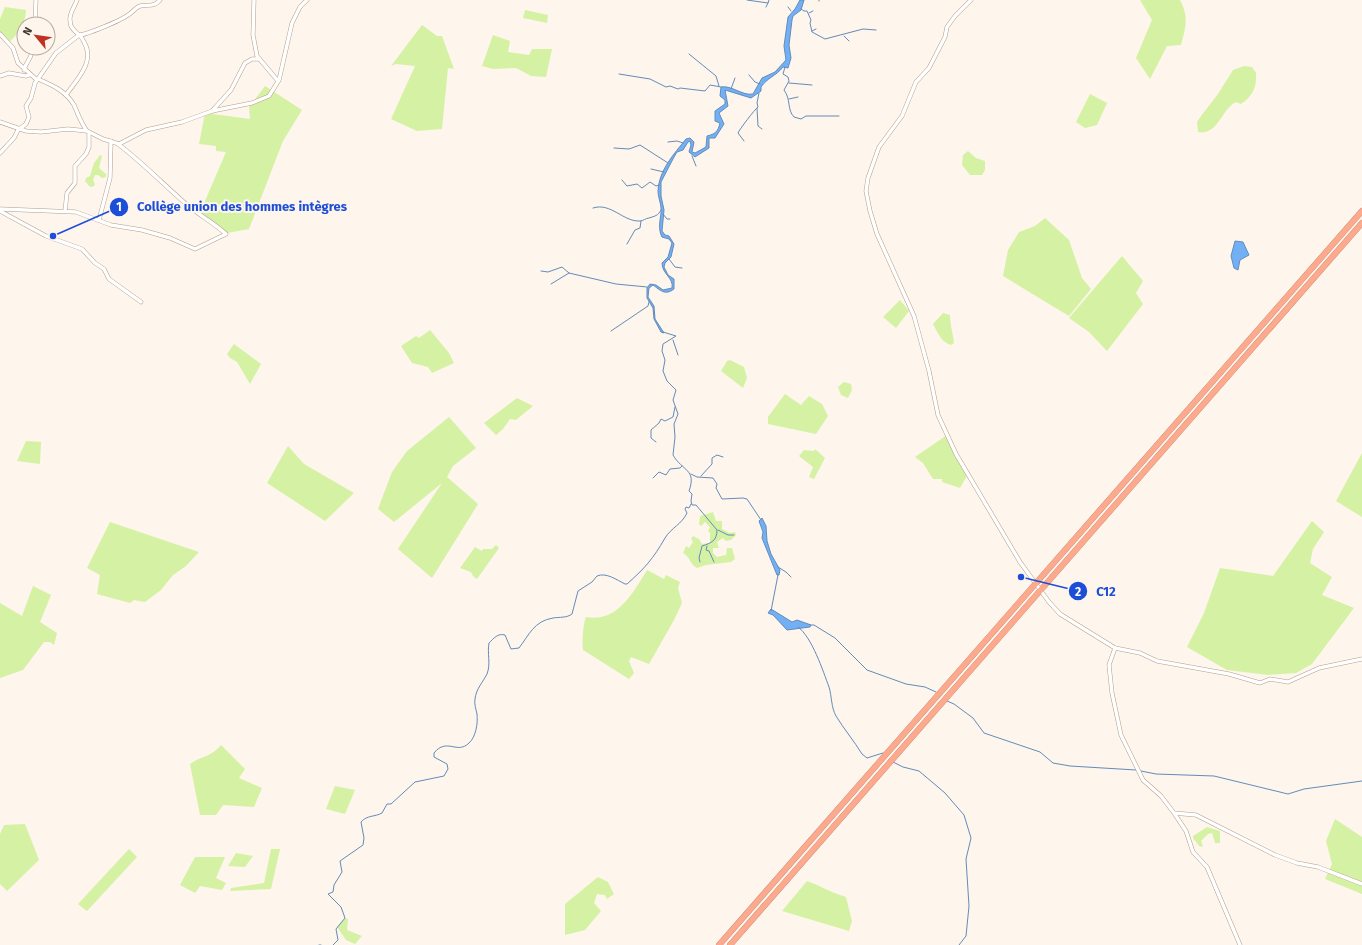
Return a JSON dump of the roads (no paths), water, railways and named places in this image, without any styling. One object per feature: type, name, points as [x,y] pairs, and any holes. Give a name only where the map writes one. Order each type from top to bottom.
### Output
[{"type":"highway","points":[[719,945],[1362,211]]},
{"type":"highway","points":[[730,945],[1362,223]]},
{"type":"street","points":[[35,16],[36,0]]},
{"type":"street","points":[[66,95],[78,80],[86,64],[86,48],[79,35],[72,28],[70,22],[70,15],[77,0]]},
{"type":"street","points":[[0,153],[14,138],[18,130],[27,123],[29,117],[26,106],[38,80],[56,53],[79,35],[85,35],[124,18],[139,6],[149,6],[160,0]]},
{"type":"street","points":[[254,0],[253,34],[259,59],[278,81]]},
{"type":"street","points":[[118,144],[146,130],[182,122],[212,110],[252,103],[269,96],[278,81],[292,23],[300,7],[307,0]]},
{"type":"street","points":[[972,0],[955,16],[947,27],[945,37],[929,68],[916,82],[902,116],[879,147],[868,178],[866,192],[877,234],[914,316],[929,371],[938,415],[956,454],[1020,562],[1040,590],[1060,614],[1115,648],[1140,653],[1157,661],[1229,674],[1260,683],[1270,680],[1288,682],[1319,668],[1362,659]]},
{"type":"street","points":[[0,34],[13,48],[18,63],[29,75],[54,86],[66,95],[74,105],[88,132],[89,147],[86,154],[75,166],[75,183],[67,193],[65,211]]},
{"type":"street","points":[[24,70],[25,65],[32,56]]},
{"type":"street","points":[[212,110],[231,90],[245,63],[252,59],[259,59]]},
{"type":"street","points":[[0,76],[9,73],[26,76],[29,75]]},
{"type":"street","points":[[0,122],[18,130],[41,132],[68,129],[88,132],[118,144],[140,160],[162,183],[186,204],[226,234],[204,246],[195,249],[170,238],[142,230],[111,225],[76,212],[0,210]]},
{"type":"street","points":[[100,220],[110,178],[111,142]]},
{"type":"street","points":[[0,210],[46,236],[82,249],[95,263],[104,269],[109,280],[141,302]]},
{"type":"street","points":[[1115,648],[1109,664],[1121,735],[1143,780],[1160,796],[1174,813],[1186,831],[1193,852],[1207,867],[1240,945]]},
{"type":"street","points":[[1174,813],[1196,815],[1275,855],[1318,867],[1362,884]]},
{"type":"water","points":[[800,0],[804,0],[801,10],[793,16],[792,20],[789,45],[791,58],[788,68],[783,67],[763,84],[761,91],[751,98],[725,90],[728,106],[719,113],[724,124],[715,138],[709,138],[709,148],[695,157],[689,152],[691,145],[690,141],[688,142],[683,150],[677,152],[661,182],[661,196],[664,210],[662,231],[665,235],[669,236],[674,244],[671,257],[665,263],[664,267],[668,275],[674,279],[674,289],[665,292],[653,285],[649,288],[648,297],[654,306],[655,319],[664,333],[661,332],[654,319],[653,308],[647,298],[647,288],[650,284],[656,285],[663,290],[672,288],[671,281],[664,270],[662,263],[668,257],[672,243],[669,239],[662,237],[660,231],[661,210],[658,191],[661,176],[668,163],[686,139],[690,138],[694,142],[692,152],[695,153],[706,147],[707,136],[717,131],[720,123],[715,121],[715,111],[725,104],[725,100],[720,96],[721,87],[753,94],[762,78],[775,72],[786,60],[784,46],[788,17]]},
{"type":"water","points":[[1235,241],[1243,242],[1249,255],[1240,260],[1238,270],[1234,268],[1231,256]]},
{"type":"water","points":[[762,518],[766,526],[767,541],[771,554],[780,570],[779,575],[777,575],[762,538],[763,532],[759,521]]},
{"type":"water","points":[[771,609],[792,622],[797,620],[811,625],[810,627],[787,630],[773,615],[768,613]]},
{"type":"waterway","points":[[747,0],[768,3],[769,0]]},
{"type":"waterway","points":[[766,7],[768,3]]},
{"type":"waterway","points":[[788,7],[791,11]]},
{"type":"waterway","points":[[801,9],[807,11],[811,20],[810,23],[812,32],[825,39],[863,29],[876,30]]},
{"type":"waterway","points":[[809,13],[813,11]]},
{"type":"waterway","points":[[812,31],[816,29]]},
{"type":"waterway","points":[[844,36],[849,41]]},
{"type":"waterway","points":[[689,54],[716,76],[719,86]]},
{"type":"waterway","points":[[785,67],[783,74],[788,77],[789,81],[784,90],[788,97],[790,111],[794,117],[801,119],[806,116],[839,116]]},
{"type":"waterway","points":[[619,74],[650,79],[666,87],[670,86],[678,89],[705,91],[710,85],[721,87]]},
{"type":"waterway","points":[[749,75],[755,82],[760,84]]},
{"type":"waterway","points":[[731,89],[735,78]]},
{"type":"waterway","points":[[789,83],[812,85]]},
{"type":"waterway","points":[[744,141],[738,133],[758,107],[757,103],[759,93]]},
{"type":"waterway","points":[[789,99],[798,97]]},
{"type":"waterway","points":[[757,108],[758,126],[762,129]]},
{"type":"waterway","points":[[668,142],[677,141],[683,143]]},
{"type":"waterway","points":[[614,148],[629,149],[640,145],[668,163]]},
{"type":"waterway","points":[[692,156],[696,166]]},
{"type":"waterway","points":[[651,169],[664,172]]},
{"type":"waterway","points":[[622,180],[627,186],[637,184],[642,188],[650,182],[656,186],[659,185]]},
{"type":"waterway","points":[[593,208],[606,208],[628,219],[640,221],[656,216],[661,210]]},
{"type":"waterway","points":[[663,214],[667,219],[670,219]]},
{"type":"waterway","points":[[627,244],[635,230],[640,228],[641,221]]},
{"type":"waterway","points":[[669,259],[675,267],[682,268]]},
{"type":"waterway","points":[[541,271],[548,272],[562,267],[569,273]]},
{"type":"waterway","points":[[551,284],[569,273],[616,284],[647,287]]},
{"type":"waterway","points":[[611,331],[648,306],[649,302]]},
{"type":"waterway","points":[[663,332],[676,336],[663,344],[662,351],[665,360],[663,371],[667,381],[676,390],[673,400],[678,414],[674,424],[675,437],[673,455],[690,474],[691,484],[689,491],[692,494],[692,505],[696,505],[717,530],[715,539],[702,546],[699,558],[700,562]]},
{"type":"waterway","points":[[673,340],[678,355]]},
{"type":"waterway","points":[[656,442],[651,438],[651,430],[659,423],[661,419],[665,421],[673,417],[675,407]]},
{"type":"waterway","points":[[701,476],[712,464],[712,458],[717,455],[723,457]]},
{"type":"waterway","points":[[653,478],[659,472],[666,475],[670,469],[680,468],[682,466]]},
{"type":"waterway","points":[[691,474],[697,477],[713,478],[717,484],[716,488],[722,499],[747,499],[761,520]]},
{"type":"waterway","points":[[333,945],[338,940],[336,929],[345,918],[341,907],[328,894],[333,892],[334,885],[342,872],[340,861],[363,845],[364,838],[361,822],[363,820],[382,813],[387,804],[391,804],[415,782],[444,776],[448,769],[447,764],[434,757],[434,753],[439,748],[443,746],[460,747],[469,743],[476,730],[476,695],[487,674],[489,662],[489,643],[496,636],[505,635],[511,649],[519,648],[533,629],[541,622],[572,614],[578,591],[592,582],[597,576],[608,576],[627,584],[639,573],[657,552],[667,535],[685,517],[687,513],[685,509],[686,507],[689,508],[691,504]]},
{"type":"waterway","points":[[718,530],[728,535],[734,535]]},
{"type":"waterway","points":[[707,546],[706,550],[709,551],[714,562]]},
{"type":"waterway","points":[[778,567],[791,577]]},
{"type":"waterway","points":[[771,611],[778,575]]},
{"type":"waterway","points":[[811,625],[814,625],[835,638],[867,670],[906,684],[925,687],[936,692]]},
{"type":"waterway","points":[[798,627],[808,638],[816,655],[829,687],[834,713],[839,721],[862,754],[867,758],[883,753]]},
{"type":"waterway","points":[[947,701],[954,704],[973,718],[984,733],[1040,752],[1053,763],[1070,766],[1136,770]]},
{"type":"waterway","points":[[893,762],[903,767],[919,771],[945,793],[964,815],[971,838],[966,859],[969,906],[966,936],[959,945]]},
{"type":"waterway","points":[[1141,771],[1156,774],[1214,776],[1288,794],[1304,789],[1362,781]]},
{"type":"place","name":"Collège union des hommes intègres","points":[[53,236]]},
{"type":"place","name":"C12","points":[[1021,577]]}]
